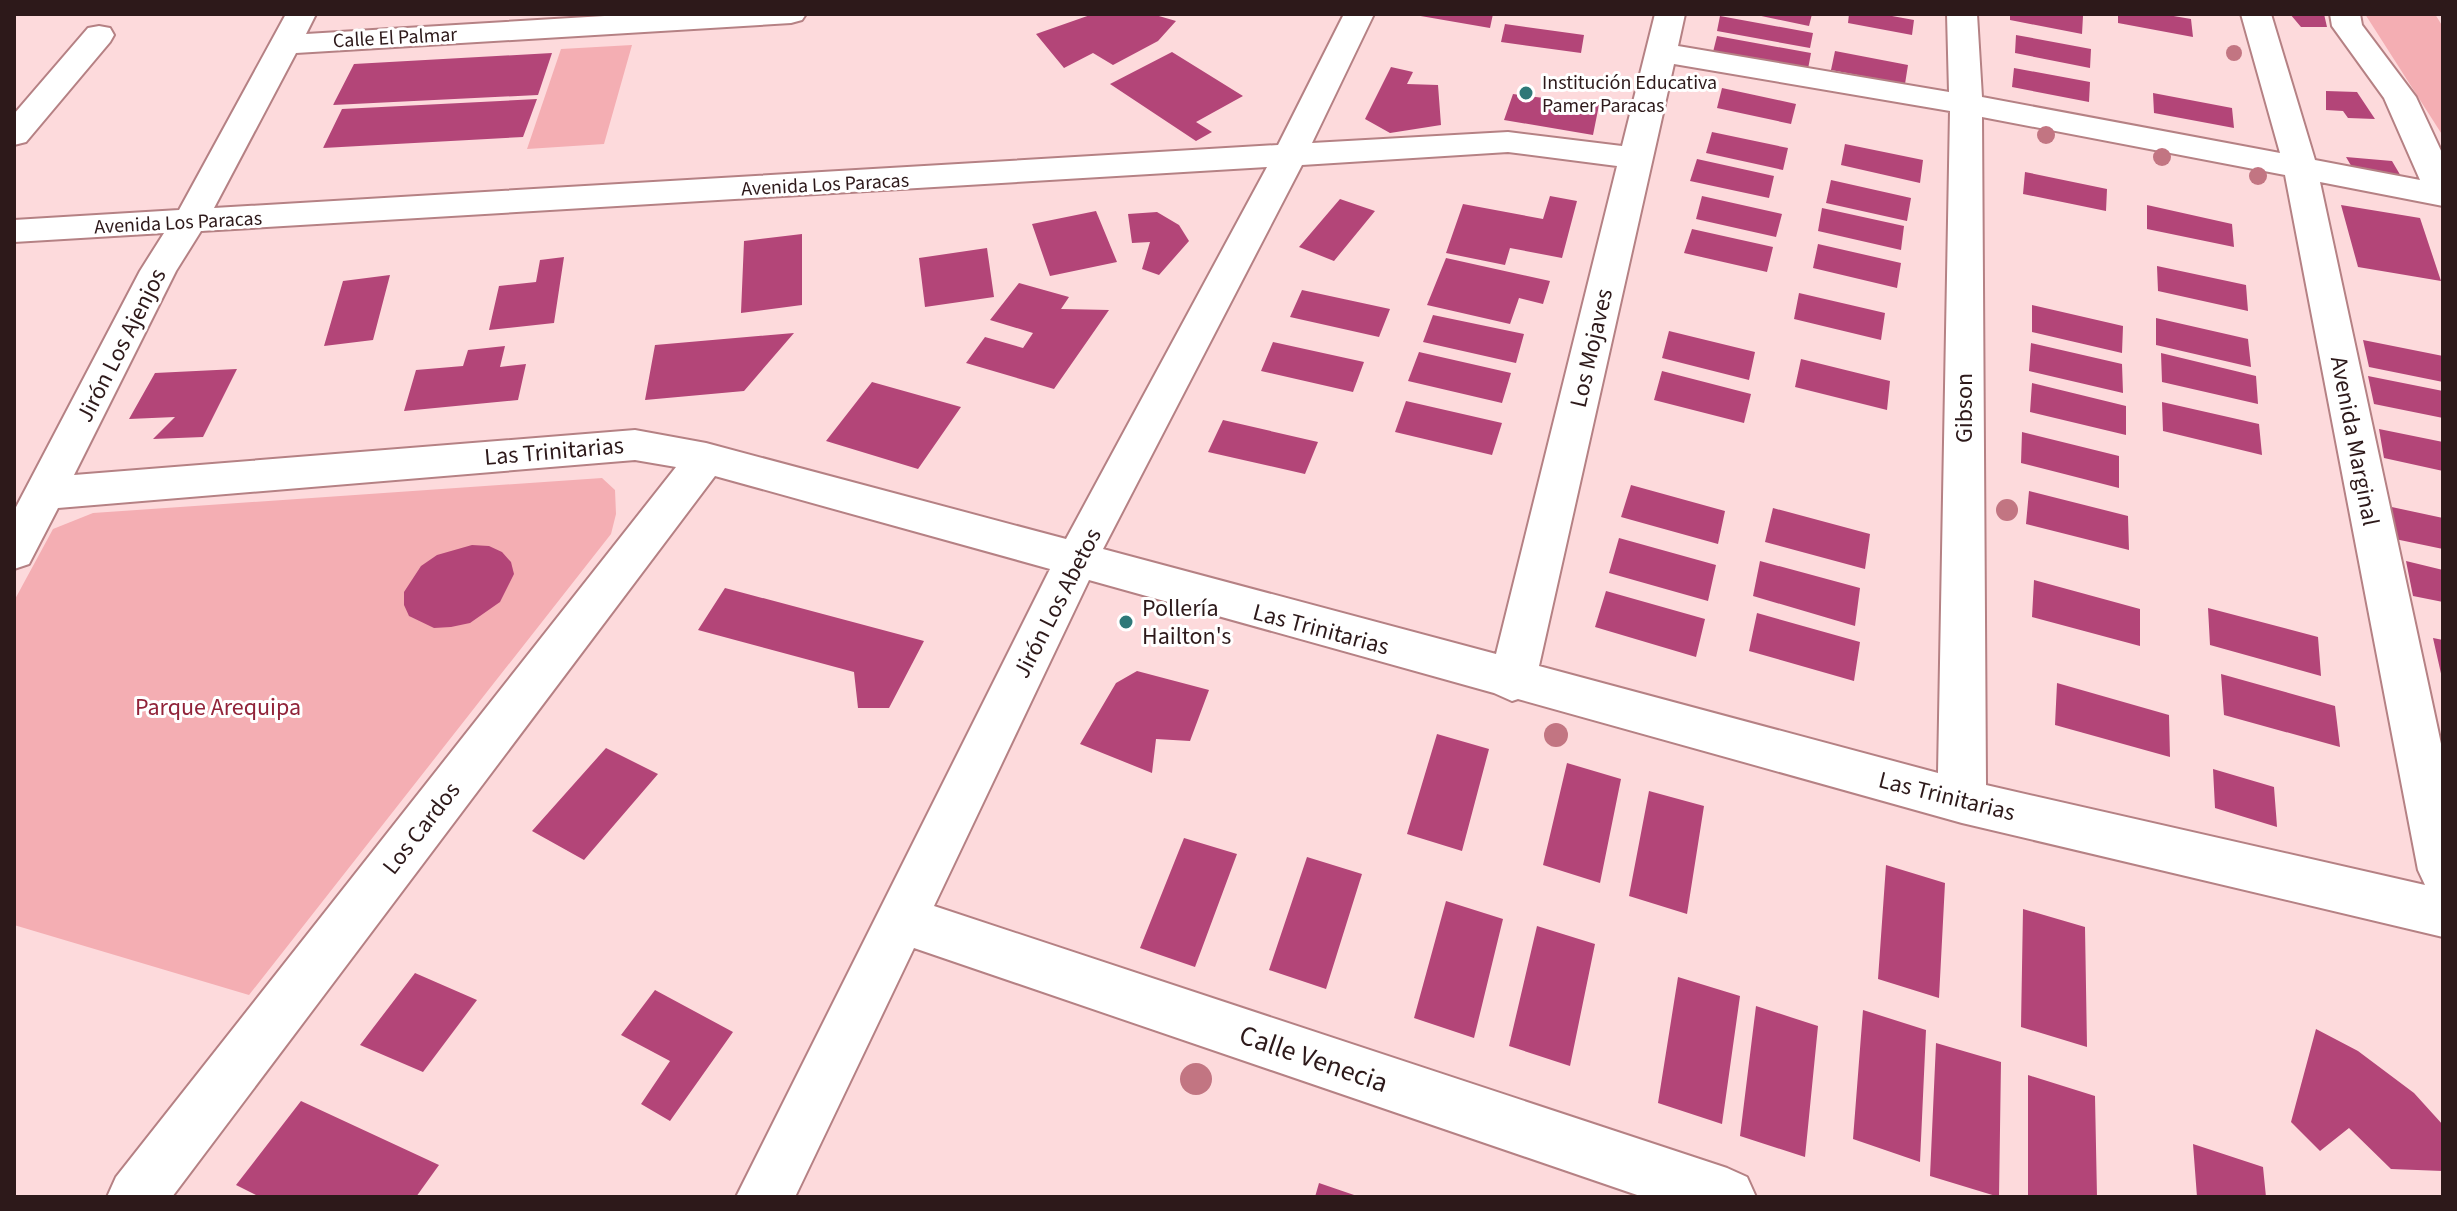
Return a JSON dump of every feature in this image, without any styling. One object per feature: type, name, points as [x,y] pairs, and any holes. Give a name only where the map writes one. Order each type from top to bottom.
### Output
[{"type":"street","name":"Jirón Los Ajenjos","points":[[14,552],[158,271],[190,221],[301,14]]},
{"type":"street","name":"Calle El Palmar","points":[[287,44],[572,20],[791,14]]},
{"type":"street","name":"Jirón Los Abetos","points":[[765,1197],[1076,561],[1289,157],[1359,14]]},
{"type":"street","name":"Los Mojaves","points":[[1512,682],[1670,14]]},
{"type":"street","name":"Gibson","points":[[1962,14],[1966,104],[1962,801]]},
{"type":"street","name":"Avenida Marginal","points":[[2256,14],[2300,166],[2443,870]]},
{"type":"street","points":[[2345,14],[2347,26],[2400,97],[2443,194]]},
{"type":"street","points":[[14,135],[99,35]]},
{"type":"street","points":[[1661,52],[1966,104],[2443,194]]},
{"type":"street","name":"Avenida Los Paracas","points":[[14,231],[1508,142],[1636,158]]},
{"type":"street","name":"Las Trinitarias","points":[[46,493],[635,445],[706,458],[1512,682],[1962,801],[2443,913]]},
{"type":"street","name":"Los Cardos","points":[[136,1197],[706,458]]},
{"type":"street","name":"Calle Venecia","points":[[901,919],[1623,1180],[1727,1197]]},
{"type":"green space","points":[[2365,14],[2435,14],[2443,27],[2443,136]]},
{"type":"green space","points":[[632,45],[604,144],[527,149],[561,49]]},
{"type":"green space","name":"Parque Arequipa","points":[[602,478],[615,490],[616,514],[611,534],[249,995],[14,925],[14,601],[53,529],[93,513]]},
{"type":"building","points":[[1093,14],[1152,14],[1176,21],[1158,41],[1113,65],[1093,53],[1064,68],[1036,34]]},
{"type":"building","points":[[1409,14],[1493,14],[1490,28]]},
{"type":"building","points":[[1752,14],[1812,14],[1809,26]]},
{"type":"building","points":[[1849,14],[1881,14],[1914,20],[1912,35],[1848,23]]},
{"type":"building","points":[[2010,14],[2083,16],[2082,34],[2010,20]]},
{"type":"building","points":[[2118,14],[2162,14],[2191,19],[2193,37],[2118,23]]},
{"type":"building","points":[[2290,14],[2324,14],[2327,27],[2301,27]]},
{"type":"building","points":[[1720,16],[1813,33],[1810,48],[1717,31]]},
{"type":"building","points":[[1505,24],[1584,35],[1581,53],[1501,42]]},
{"type":"building","points":[[2016,35],[2091,49],[2090,68],[2015,53]]},
{"type":"building","points":[[1717,36],[1811,53],[1808,69],[1713,52]]},
{"type":"building","points":[[1835,51],[1908,65],[1905,84],[1831,70]]},
{"type":"building","points":[[1172,52],[1243,96],[1196,122],[1212,132],[1196,141],[1110,84]]},
{"type":"building","points":[[552,53],[538,95],[333,105],[354,64]]},
{"type":"building","points":[[1391,67],[1413,72],[1407,84],[1438,85],[1441,125],[1390,133],[1365,119]]},
{"type":"building","points":[[2014,68],[2090,82],[2089,102],[2012,87]]},
{"type":"building","points":[[1722,88],[1796,104],[1791,124],[1717,108]]},
{"type":"building","points":[[2326,91],[2357,92],[2375,119],[2348,118],[2343,111],[2326,110]]},
{"type":"building","points":[[2153,93],[2232,108],[2234,128],[2154,113]]},
{"type":"building","points":[[1513,94],[1599,105],[1593,135],[1504,120]]},
{"type":"building","points":[[537,99],[523,137],[323,148],[342,109]]},
{"type":"building","points":[[1712,132],[1788,148],[1783,170],[1706,153]]},
{"type":"building","points":[[1845,144],[1923,160],[1920,183],[1841,165]]},
{"type":"building","points":[[2346,157],[2392,161],[2402,178],[2356,174]]},
{"type":"building","points":[[1697,159],[1774,176],[1769,198],[1690,181]]},
{"type":"building","points":[[2025,172],[2107,189],[2106,211],[2023,194]]},
{"type":"building","points":[[1831,180],[1911,198],[1907,221],[1826,203]]},
{"type":"building","points":[[1550,196],[1577,201],[1562,258],[1510,248],[1505,265],[1446,253],[1463,204],[1543,219]]},
{"type":"building","points":[[1702,196],[1782,214],[1776,237],[1696,219]]},
{"type":"building","points":[[1340,199],[1375,211],[1334,261],[1299,247]]},
{"type":"building","points":[[2147,205],[2232,224],[2234,247],[2147,229]]},
{"type":"building","points":[[2341,205],[2420,218],[2441,281],[2358,267]]},
{"type":"building","points":[[1822,208],[1904,226],[1901,250],[1818,231]]},
{"type":"building","points":[[1096,211],[1117,262],[1050,276],[1032,224]]},
{"type":"building","points":[[1157,212],[1179,225],[1189,241],[1159,275],[1142,269],[1150,242],[1132,243],[1128,214]]},
{"type":"building","points":[[1692,229],[1773,247],[1767,272],[1684,253]]},
{"type":"building","points":[[802,234],[802,305],[741,313],[744,241]]},
{"type":"building","points":[[1818,244],[1901,263],[1897,288],[1813,268]]},
{"type":"building","points":[[987,248],[994,297],[925,307],[919,258]]},
{"type":"building","points":[[564,257],[554,323],[489,330],[499,286],[536,282],[540,260]]},
{"type":"building","points":[[1446,258],[1550,281],[1543,304],[1519,298],[1510,324],[1427,305]]},
{"type":"building","points":[[2157,266],[2246,285],[2248,311],[2158,291]]},
{"type":"building","points":[[390,275],[373,340],[324,346],[343,281]]},
{"type":"building","points":[[1019,283],[1069,297],[1061,309],[1109,310],[1054,389],[966,363],[985,337],[1023,348],[1033,333],[990,320]]},
{"type":"building","points":[[1302,290],[1390,309],[1379,337],[1290,317]]},
{"type":"building","points":[[1799,293],[1885,313],[1881,340],[1794,319]]},
{"type":"building","points":[[2032,305],[2123,326],[2122,353],[2032,332]]},
{"type":"building","points":[[1433,315],[1524,334],[1516,363],[1423,342]]},
{"type":"building","points":[[2156,318],[2248,339],[2251,367],[2156,345]]},
{"type":"building","points":[[1669,331],[1755,352],[1749,380],[1662,358]]},
{"type":"building","points":[[794,333],[744,391],[645,400],[655,345]]},
{"type":"building","points":[[2363,340],[2443,356],[2443,382],[2369,367]]},
{"type":"building","points":[[1273,342],[1364,362],[1353,392],[1261,371]]},
{"type":"building","points":[[2031,343],[2122,364],[2123,393],[2029,371]]},
{"type":"building","points":[[505,346],[500,367],[526,364],[518,400],[404,411],[416,370],[463,366],[468,350]]},
{"type":"building","points":[[1419,352],[1511,373],[1502,403],[1408,381]]},
{"type":"building","points":[[2161,353],[2256,376],[2258,404],[2162,382]]},
{"type":"building","points":[[1801,359],[1890,381],[1887,410],[1795,387]]},
{"type":"building","points":[[237,369],[203,437],[153,439],[175,417],[129,419],[155,373]]},
{"type":"building","points":[[1662,371],[1751,394],[1744,423],[1654,400]]},
{"type":"building","points":[[2368,376],[2443,391],[2443,418],[2374,404]]},
{"type":"building","points":[[872,382],[961,407],[918,469],[826,441]]},
{"type":"building","points":[[2032,383],[2126,406],[2126,435],[2030,412]]},
{"type":"building","points":[[1406,401],[1502,423],[1492,455],[1395,432]]},
{"type":"building","points":[[2162,402],[2259,424],[2262,455],[2163,431]]},
{"type":"building","points":[[1223,420],[1318,442],[1305,474],[1208,452]]},
{"type":"building","points":[[2379,429],[2443,442],[2443,471],[2384,458]]},
{"type":"building","points":[[2022,432],[2119,456],[2119,488],[2021,463]]},
{"type":"building","points":[[1631,485],[1725,511],[1718,544],[1621,517]]},
{"type":"building","points":[[2029,491],[2128,516],[2129,550],[2026,524]]},
{"type":"building","points":[[2387,506],[2443,518],[2443,549],[2395,539]]},
{"type":"building","points":[[1773,508],[1870,534],[1865,569],[1765,542]]},
{"type":"building","points":[[1619,538],[1716,565],[1708,601],[1609,573]]},
{"type":"building","points":[[472,545],[489,546],[502,552],[511,562],[514,574],[500,602],[470,623],[451,627],[434,628],[409,616],[404,605],[404,592],[421,566],[437,555]]},
{"type":"building","points":[[1760,561],[1860,588],[1855,626],[1753,596]]},
{"type":"building","points":[[2406,561],[2443,570],[2443,602],[2413,596]]},
{"type":"building","points":[[2034,580],[2140,609],[2140,646],[2032,617]]},
{"type":"building","points":[[725,588],[924,641],[889,708],[858,708],[854,672],[698,630]]},
{"type":"building","points":[[1606,591],[1705,619],[1696,657],[1595,627]]},
{"type":"building","points":[[2208,608],[2318,637],[2321,676],[2210,645]]},
{"type":"building","points":[[1757,613],[1860,642],[1854,681],[1749,651]]},
{"type":"building","points":[[2433,638],[2443,640],[2443,678],[2442,678]]},
{"type":"building","points":[[1137,671],[1209,690],[1190,741],[1156,739],[1152,773],[1080,744],[1116,683]]},
{"type":"building","points":[[2221,674],[2335,706],[2340,747],[2224,715]]},
{"type":"building","points":[[2057,683],[2169,715],[2170,757],[2055,725]]},
{"type":"building","points":[[1437,734],[1489,749],[1462,851],[1407,834]]},
{"type":"building","points":[[606,748],[658,774],[584,860],[532,831]]},
{"type":"building","points":[[1567,763],[1621,779],[1600,883],[1543,865]]},
{"type":"building","points":[[2213,769],[2274,787],[2277,827],[2215,808]]},
{"type":"building","points":[[1649,791],[1704,806],[1687,914],[1629,896]]},
{"type":"building","points":[[1184,838],[1237,854],[1195,967],[1140,948]]},
{"type":"building","points":[[1307,857],[1362,874],[1326,989],[1269,970]]},
{"type":"building","points":[[1886,865],[1945,883],[1939,998],[1878,979]]},
{"type":"building","points":[[1446,901],[1503,919],[1474,1038],[1414,1018]]},
{"type":"building","points":[[2023,909],[2085,927],[2087,1047],[2021,1027]]},
{"type":"building","points":[[1537,926],[1595,944],[1570,1066],[1509,1046]]},
{"type":"building","points":[[415,973],[477,1000],[423,1072],[360,1045]]},
{"type":"building","points":[[1678,977],[1740,996],[1722,1124],[1658,1103]]},
{"type":"building","points":[[655,990],[733,1032],[670,1121],[641,1104],[670,1061],[621,1035]]},
{"type":"building","points":[[1756,1006],[1818,1026],[1805,1157],[1740,1136]]},
{"type":"building","points":[[1863,1010],[1926,1030],[1920,1162],[1853,1139]]},
{"type":"building","points":[[2316,1029],[2358,1051],[2414,1093],[2443,1125],[2443,1171],[2391,1169],[2349,1128],[2320,1151],[2291,1122]]},
{"type":"building","points":[[1936,1043],[2001,1062],[1999,1197],[1930,1176]]},
{"type":"building","points":[[2028,1075],[2095,1096],[2097,1197],[2028,1197]]},
{"type":"building","points":[[301,1101],[439,1165],[416,1197],[260,1197],[236,1185]]},
{"type":"building","points":[[2193,1144],[2263,1167],[2266,1197],[2197,1197]]},
{"type":"building","points":[[1319,1183],[1357,1196],[1357,1197],[1315,1197]]},
{"type":"place","name":"Institución Educativa Pamer Paracas","points":[[1526,93]]},
{"type":"place","name":"Pollería Hailton's","points":[[1126,622]]}]
